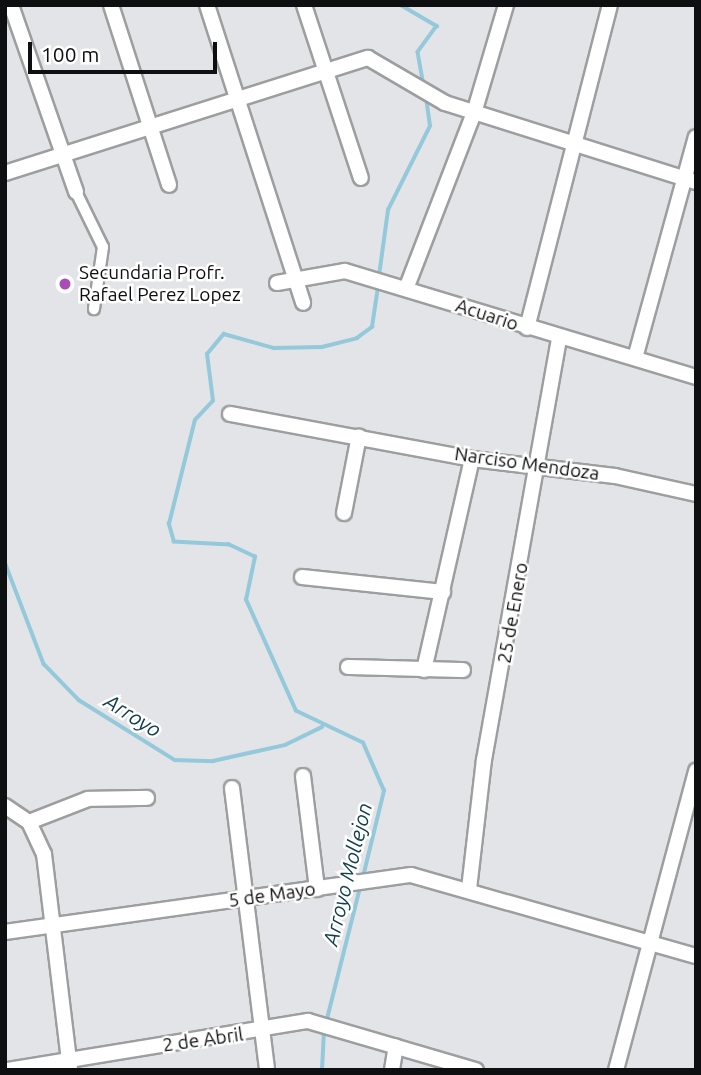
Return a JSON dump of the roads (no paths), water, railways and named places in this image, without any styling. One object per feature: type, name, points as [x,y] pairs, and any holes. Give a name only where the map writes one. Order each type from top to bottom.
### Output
[{"type":"street","points":[[11,5],[76,192],[103,247],[94,309]]},
{"type":"street","points":[[111,5],[169,185]]},
{"type":"street","points":[[207,5],[303,303]]},
{"type":"street","points":[[304,5],[361,178]]},
{"type":"street","points":[[406,289],[474,113],[506,5]]},
{"type":"street","points":[[527,328],[610,5]]},
{"type":"street","points":[[5,173],[238,102],[326,71],[377,59],[415,89],[445,103],[690,180]]},
{"type":"street","points":[[635,358],[690,180],[696,137]]},
{"type":"street","name":"Acuario","points":[[277,283],[345,271],[696,377]]},
{"type":"street","name":"25 de Enero","points":[[468,889],[484,760],[538,468],[559,337]]},
{"type":"street","name":"Narciso Mendoza","points":[[230,414],[472,459],[615,476],[696,494]]},
{"type":"street","points":[[344,513],[359,436]]},
{"type":"street","points":[[424,670],[472,459]]},
{"type":"street","points":[[302,578],[443,592]]},
{"type":"street","points":[[348,667],[463,670]]},
{"type":"street","points":[[615,1070],[696,771]]},
{"type":"street","points":[[303,776],[323,888]]},
{"type":"street","points":[[232,788],[248,899],[267,1070]]},
{"type":"street","points":[[29,822],[88,799],[147,799]]},
{"type":"street","points":[[5,806],[29,822],[44,855],[69,1065]]},
{"type":"street","name":"5 de Mayo","points":[[5,932],[411,875],[468,889],[696,956]]},
{"type":"street","name":"2 de Abril","points":[[8,1070],[69,1065],[264,1032],[308,1021],[476,1070]]},
{"type":"street","points":[[392,1070],[396,1045]]},
{"type":"waterway","name":"Arroyo Mollejon","points":[[401,5],[437,26],[418,52],[424,87]]},
{"type":"waterway","name":"Arroyo Mollejon","points":[[379,276],[388,210],[430,126],[426,98]]},
{"type":"waterway","name":"Arroyo Mollejon","points":[[363,877],[384,791],[363,743],[296,711],[246,600],[255,557],[229,545],[174,542],[169,524],[195,420],[213,401],[207,354],[224,334],[274,348],[322,347],[357,338],[372,327],[378,287]]},
{"type":"waterway","name":"Arroyo","points":[[5,562],[44,664],[79,700],[175,760],[213,761],[285,745],[322,727]]},
{"type":"waterway","name":"Arroyo Mollejon","points":[[326,1023],[360,888]]},
{"type":"waterway","name":"Arroyo Mollejon","points":[[322,1070],[324,1030]]},
{"type":"place","name":"Secundaria Profr. Rafael Perez Lopez","points":[[65,284]]}]
